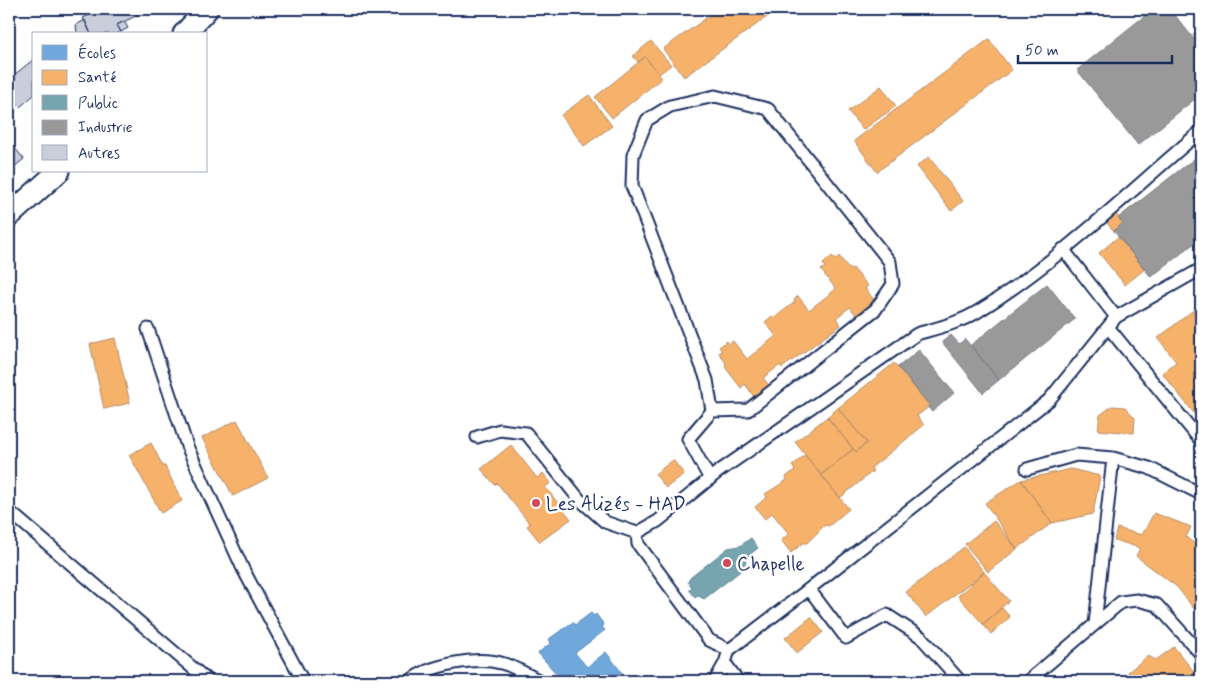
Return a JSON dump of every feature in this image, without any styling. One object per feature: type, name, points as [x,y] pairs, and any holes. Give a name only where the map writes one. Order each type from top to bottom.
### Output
[{"type":"street","points":[[186,32],[207,9]]},
{"type":"street","points":[[9,216],[58,172]]},
{"type":"lane","points":[[710,479],[688,439],[712,411],[748,410],[876,309],[893,284],[890,262],[768,108],[715,96],[670,106],[647,120],[633,155],[632,186],[707,380],[712,411]]},
{"type":"lane","points":[[477,437],[500,430],[526,433],[579,499],[605,522],[637,533],[658,521],[710,479],[917,334],[944,327],[976,312],[1063,249],[1201,131]]},
{"type":"lane","points":[[1063,249],[1116,317]]},
{"type":"lane","points":[[715,681],[725,662],[728,650],[809,590],[1049,400],[1116,317],[1201,269]]},
{"type":"lane","points":[[1108,327],[1201,441]]},
{"type":"lane","points":[[148,329],[187,446],[244,569],[303,681]]},
{"type":"lane","points":[[1027,469],[1076,455],[1112,458],[1149,468],[1201,494]]},
{"type":"lane","points":[[1095,624],[1112,458]]},
{"type":"lane","points":[[9,511],[208,681]]},
{"type":"lane","points":[[637,533],[638,544],[709,640],[728,650]]},
{"type":"lane","points":[[809,590],[846,638],[887,615],[921,637],[960,681]]},
{"type":"lane","points":[[1028,681],[1121,602],[1137,600],[1157,605],[1201,654]]},
{"type":"lane","points":[[410,681],[419,674],[455,662],[500,662],[540,681]]},
{"type":"lane","points":[[725,662],[738,681]]},
{"type":"building: Écoles","points":[[591,613],[594,616],[596,614],[604,625],[602,627],[605,630],[575,653],[587,667],[606,652],[622,673],[612,681],[563,681],[538,653],[551,643],[549,639],[573,622],[575,625]]},
{"type":"building: Santé","points":[[719,9],[778,9],[684,77],[663,49]]},
{"type":"building: Santé","points":[[1201,29],[1201,45],[1193,35]]},
{"type":"building: Santé","points":[[989,39],[1012,70],[877,172],[854,141]]},
{"type":"building: Santé","points":[[651,41],[671,65],[659,74],[645,57],[638,62],[633,56]]},
{"type":"building: Santé","points":[[645,57],[662,78],[612,118],[595,97]]},
{"type":"building: Santé","points":[[881,86],[896,106],[863,130],[848,111]]},
{"type":"building: Santé","points":[[589,95],[612,126],[584,146],[561,115]]},
{"type":"building: Santé","points":[[929,157],[963,201],[951,211],[917,166]]},
{"type":"building: Santé","points":[[1115,213],[1123,223],[1114,231],[1105,221]]},
{"type":"building: Santé","points":[[1118,237],[1145,269],[1125,285],[1099,253]]},
{"type":"building: Santé","points":[[832,256],[835,260],[839,256],[850,270],[853,268],[868,286],[865,288],[874,300],[870,303],[873,307],[863,315],[860,312],[856,315],[850,307],[836,318],[841,325],[782,368],[780,365],[763,378],[770,386],[755,398],[745,384],[741,388],[725,367],[726,363],[719,353],[722,351],[719,347],[727,341],[729,344],[733,341],[747,359],[776,336],[765,322],[772,316],[774,318],[795,302],[794,300],[798,296],[809,310],[836,289],[821,270],[825,267],[823,264]]},
{"type":"building: Santé","points":[[1201,304],[1201,327],[1194,332],[1201,341],[1201,422],[1162,373],[1176,362],[1158,338]]},
{"type":"building: Santé","points":[[115,338],[130,403],[104,409],[90,344]]},
{"type":"building: Santé","points":[[894,363],[930,406],[917,416],[924,425],[871,468],[873,471],[840,498],[821,475],[853,449],[856,452],[867,443],[838,408]]},
{"type":"building: Santé","points":[[1112,406],[1125,407],[1135,418],[1134,433],[1098,430],[1100,415]]},
{"type":"building: Santé","points":[[838,408],[867,443],[856,452],[827,417]]},
{"type":"building: Santé","points":[[827,417],[853,449],[821,475],[795,442]]},
{"type":"building: Santé","points":[[237,420],[268,478],[233,496],[202,438]]},
{"type":"building: Santé","points":[[151,443],[163,466],[165,466],[182,501],[161,513],[129,455]]},
{"type":"building: Santé","name":"Les Alizés - HAD","points":[[511,445],[537,478],[543,473],[551,483],[545,487],[571,519],[540,542],[527,526],[530,524],[497,483],[495,485],[481,469]]},
{"type":"building: Santé","points":[[805,455],[849,509],[829,526],[825,525],[807,543],[803,543],[791,553],[781,540],[789,534],[772,513],[765,519],[755,507],[767,497],[765,494],[787,480],[786,477],[795,470],[792,466]]},
{"type":"building: Santé","points":[[673,460],[684,474],[666,488],[655,474]]},
{"type":"building: Santé","points":[[1071,469],[1100,476],[1093,514],[1052,523],[1021,480]]},
{"type":"building: Santé","points":[[1021,480],[1052,523],[1017,549],[985,503]]},
{"type":"building: Santé","points":[[1154,513],[1191,527],[1186,537],[1196,545],[1201,538],[1201,618],[1177,587],[1136,556],[1140,548],[1114,540],[1117,528],[1142,535]]},
{"type":"building: Santé","points":[[994,521],[1017,549],[988,572],[965,544]]},
{"type":"building: Santé","points":[[964,547],[984,572],[926,617],[906,592]]},
{"type":"building: Santé","points":[[984,572],[1009,601],[983,624],[958,596]]},
{"type":"building: Santé","points":[[1002,608],[1010,617],[991,634],[983,624]]},
{"type":"building: Santé","points":[[811,617],[823,632],[797,653],[785,638]]},
{"type":"building: Santé","points":[[1174,647],[1199,678],[1194,681],[1130,681],[1128,672],[1148,656],[1156,660]]},
{"type":"building: Public","name":"Chapelle","points":[[751,538],[758,548],[748,556],[743,569],[704,599],[697,595],[695,597],[689,590],[692,587],[688,582],[690,578],[728,548],[740,546]]},
{"type":"building: Industrie","points":[[1153,9],[1170,9],[1201,48],[1201,94],[1138,145],[1077,70]]},
{"type":"building: Industrie","points":[[1199,155],[1201,157],[1201,238],[1151,277],[1114,231],[1123,223],[1118,218]]},
{"type":"building: Industrie","points":[[1047,284],[1075,319],[999,380],[971,345]]},
{"type":"building: Industrie","points":[[951,335],[959,344],[965,339],[999,380],[983,393],[942,342]]},
{"type":"building: Industrie","points":[[919,350],[954,393],[932,412],[928,407],[930,406],[898,367]]},
{"type":"building: Autres","points":[[102,9],[135,9],[138,15],[117,25],[121,32],[90,32],[83,18]]},
{"type":"building: Autres","points":[[85,20],[90,32],[77,32],[76,25]]},
{"type":"building: Autres","points":[[124,21],[128,28],[121,32],[117,25]]},
{"type":"building: Autres","points":[[32,61],[32,97],[20,107],[9,93],[9,79]]},
{"type":"building: Autres","points":[[9,68],[14,74],[9,79]]},
{"type":"building: Autres","points":[[14,147],[24,159],[9,171],[9,148],[11,150]]},
{"type":"place","name":"Les Alizés - HAD","points":[[536,503]]},
{"type":"place","name":"Chapelle","points":[[727,563]]}]
